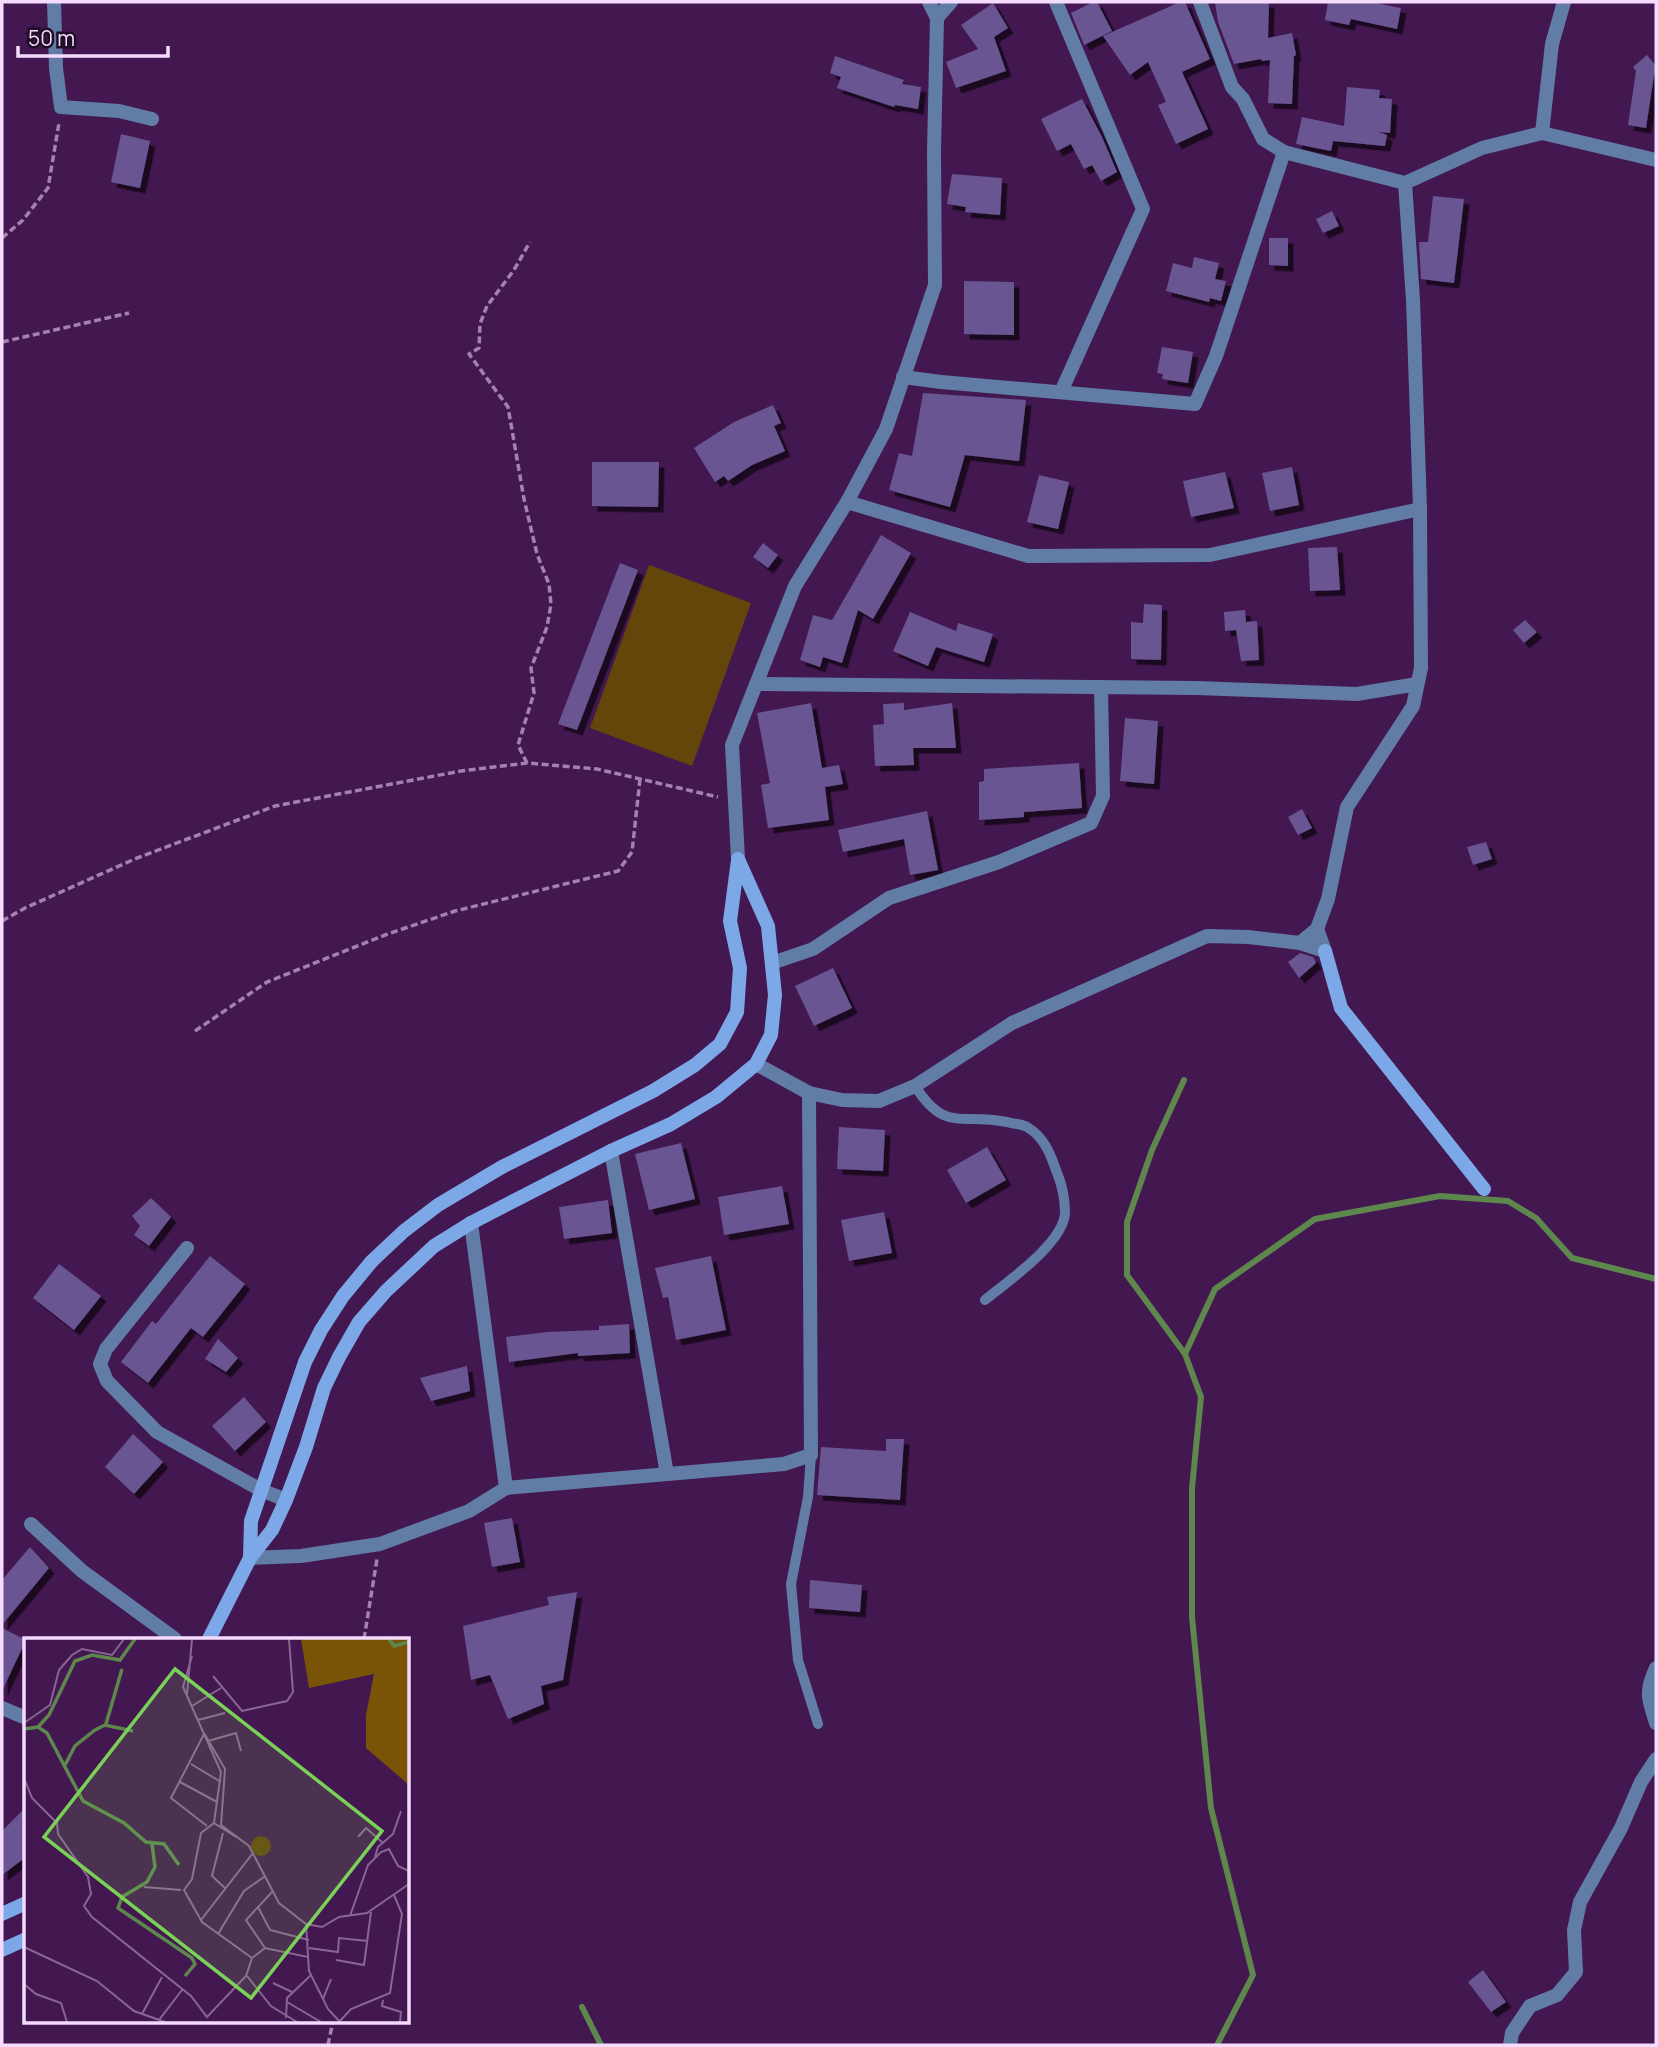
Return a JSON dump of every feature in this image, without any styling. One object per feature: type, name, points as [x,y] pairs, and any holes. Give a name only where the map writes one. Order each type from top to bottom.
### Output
[{"type":"street","points":[[54,2],[56,68],[61,107],[119,111],[152,119]]},
{"type":"street","points":[[250,1558],[251,1521],[305,1362],[321,1330],[372,1261],[404,1230],[438,1205],[502,1167],[608,1111],[653,1091],[695,1065],[720,1044],[737,1012],[740,968],[730,920],[738,859],[733,745],[795,586],[847,502],[886,429],[935,285],[937,18],[929,2]]},
{"type":"street","points":[[937,18],[951,2]]},
{"type":"street","points":[[1056,2],[1143,209],[1061,392]]},
{"type":"street","points":[[1200,2],[1233,87],[1263,139],[1284,152],[1405,183],[1482,148],[1542,134],[1656,160]]},
{"type":"street","points":[[1542,134],[1552,44],[1564,2]]},
{"type":"street","points":[[903,377],[1195,404],[1216,356],[1284,152]]},
{"type":"street","points":[[1300,943],[1317,929],[1328,899],[1348,807],[1413,706],[1421,668],[1420,509],[1413,300],[1405,183]]},
{"type":"street","points":[[847,502],[1028,556],[1210,555],[1420,509]]},
{"type":"street","points":[[756,684],[1196,688],[1357,694],[1418,684]]},
{"type":"street","points":[[772,963],[813,949],[889,898],[999,862],[1091,823],[1103,796],[1101,687]]},
{"type":"street","points":[[210,1638],[250,1558],[272,1530],[306,1447],[324,1388],[359,1322],[409,1267],[434,1246],[471,1223],[611,1151],[671,1124],[716,1097],[756,1064],[771,1035],[775,995],[768,926],[738,859]]},
{"type":"street","points":[[1317,929],[1341,1007],[1484,1189]]},
{"type":"street","points":[[756,1064],[808,1093],[842,1100],[879,1101],[915,1086],[1012,1023],[1207,936],[1300,943],[1325,951]]},
{"type":"street","points":[[250,1558],[301,1556],[380,1544],[469,1511],[506,1488],[784,1464],[811,1455],[808,1093]]},
{"type":"street","points":[[611,1151],[667,1474]]},
{"type":"street","points":[[471,1223],[506,1488]]},
{"type":"street","points":[[187,1248],[112,1338],[100,1364],[107,1381],[157,1432],[261,1490],[286,1500]]},
{"type":"street","points":[[31,1524],[82,1571],[174,1638]]},
{"type":"street","points":[[1656,1668],[1647,1687],[1656,1723]]},
{"type":"street","points":[[2,1708],[24,1717]]},
{"type":"street","points":[[1510,2045],[1512,2033],[1530,2006],[1557,1995],[1576,1972],[1574,1930],[1580,1902],[1621,1828],[1641,1782],[1656,1759]]},
{"type":"street","points":[[2,1914],[24,1904]]},
{"type":"street","points":[[2,1950],[24,1940]]},
{"type":"lane","points":[[915,1086],[928,1105],[944,1117],[988,1118],[1027,1126],[1047,1145],[1060,1181],[1066,1214],[1056,1237],[1032,1262],[985,1300]]},
{"type":"lane","points":[[811,1455],[808,1497],[791,1584],[798,1660],[818,1724]]},
{"type":"path","points":[[2,238],[23,220],[48,188],[61,107]]},
{"type":"path","points":[[527,763],[518,745],[534,693],[531,668],[547,627],[551,604],[549,584],[537,554],[524,499],[508,407],[470,354],[479,348],[481,324],[487,306],[514,270],[530,242]]},
{"type":"path","points":[[2,342],[130,313]]},
{"type":"path","points":[[2,921],[137,858],[275,806],[460,771],[527,763],[597,769],[735,802]]},
{"type":"path","points":[[195,1031],[267,982],[385,935],[456,911],[618,871],[632,852],[640,779]]},
{"type":"path","points":[[364,1638],[380,1544]]},
{"type":"path","points":[[328,2045],[333,2022]]},
{"type":"shaded area","points":[[649,565],[751,603],[692,766],[590,728]]},
{"type":"building","points":[[1097,2],[1112,31],[1084,45],[1071,13]]},
{"type":"building","points":[[1185,2],[1210,59],[1182,72],[1208,129],[1176,144],[1158,105],[1166,102],[1148,62],[1130,75],[1103,36]]},
{"type":"building","points":[[1215,2],[1269,2],[1268,38],[1292,33],[1296,55],[1292,104],[1268,103],[1270,60],[1234,64],[1218,22]]},
{"type":"building","points":[[1328,2],[1371,2],[1401,8],[1397,29],[1351,19],[1349,25],[1325,20]]},
{"type":"building","points":[[993,3],[1008,28],[994,37],[1006,71],[956,88],[946,62],[978,49],[961,25]]},
{"type":"building","points":[[1647,55],[1656,66],[1656,73],[1646,128],[1628,125],[1636,71],[1633,67]]},
{"type":"building","points":[[835,56],[904,80],[902,84],[921,87],[918,109],[894,107],[837,88],[841,77],[830,73]]},
{"type":"building","points":[[1347,87],[1380,90],[1379,98],[1392,99],[1390,133],[1378,132],[1387,135],[1385,146],[1333,141],[1331,151],[1296,144],[1302,117],[1344,126]]},
{"type":"building","points":[[1082,99],[1117,172],[1101,181],[1092,165],[1084,169],[1071,144],[1057,151],[1041,119]]},
{"type":"building","points":[[121,134],[150,141],[140,188],[111,182]]},
{"type":"building","points":[[952,174],[1002,178],[1000,215],[965,212],[966,207],[947,204]]},
{"type":"building","points":[[1433,196],[1464,199],[1454,283],[1421,279],[1419,242],[1428,242]]},
{"type":"building","points":[[1332,211],[1339,226],[1323,233],[1316,219]]},
{"type":"building","points":[[1269,238],[1288,238],[1288,266],[1269,265]]},
{"type":"building","points":[[1194,257],[1219,263],[1215,279],[1226,281],[1221,301],[1210,298],[1209,302],[1166,291],[1173,263],[1192,268]]},
{"type":"building","points":[[964,281],[1014,282],[1014,335],[964,334]]},
{"type":"building","points":[[1162,347],[1193,352],[1188,383],[1162,379],[1163,374],[1157,373]]},
{"type":"building","points":[[923,393],[1026,400],[1019,461],[965,455],[950,507],[889,490],[899,453],[912,456]]},
{"type":"building","points":[[773,405],[781,423],[774,426],[785,451],[752,465],[728,481],[724,476],[715,482],[694,448],[734,422]]},
{"type":"building","points":[[592,462],[659,462],[658,507],[592,506]]},
{"type":"building","points":[[1292,467],[1299,505],[1270,511],[1262,473]]},
{"type":"building","points":[[1225,472],[1234,508],[1191,517],[1183,481]]},
{"type":"building","points":[[1039,475],[1069,482],[1058,529],[1027,522]]},
{"type":"building","points":[[881,535],[911,553],[873,619],[858,610],[842,663],[823,657],[820,667],[800,660],[813,615],[832,620]]},
{"type":"building","points":[[763,543],[778,555],[768,568],[753,557]]},
{"type":"building","points":[[1337,547],[1340,590],[1310,591],[1308,548]]},
{"type":"building","points":[[620,563],[638,570],[577,730],[558,724]]},
{"type":"building","points":[[1144,604],[1162,605],[1161,660],[1131,659],[1131,622],[1143,623]]},
{"type":"building","points":[[1245,610],[1246,622],[1257,621],[1259,660],[1241,661],[1236,630],[1225,631],[1224,612]]},
{"type":"building","points":[[910,612],[956,631],[958,623],[993,634],[984,662],[936,647],[928,666],[893,651]]},
{"type":"building","points":[[1525,620],[1537,632],[1524,643],[1513,630]]},
{"type":"building","points":[[811,703],[822,768],[839,765],[843,784],[825,787],[829,820],[768,828],[761,785],[770,783],[757,713]]},
{"type":"building","points":[[904,703],[904,710],[952,703],[956,748],[913,748],[914,765],[875,766],[873,725],[884,724],[883,704]]},
{"type":"building","points":[[1125,718],[1158,721],[1154,784],[1120,781]]},
{"type":"building","points":[[1079,763],[1082,808],[1024,812],[1024,817],[979,820],[979,782],[984,781],[984,769]]},
{"type":"building","points":[[1302,809],[1312,828],[1298,835],[1288,817]]},
{"type":"building","points":[[927,811],[938,870],[910,875],[904,839],[843,852],[838,830]]},
{"type":"building","points":[[1486,842],[1492,859],[1473,865],[1467,847]]},
{"type":"building","points":[[1300,953],[1313,957],[1316,963],[1299,978],[1288,962]]},
{"type":"building","points":[[833,968],[852,1008],[814,1026],[795,986]]},
{"type":"building","points":[[839,1127],[885,1130],[883,1171],[837,1169]]},
{"type":"building","points":[[681,1143],[695,1199],[649,1210],[635,1154]]},
{"type":"building","points":[[987,1147],[1006,1180],[966,1203],[947,1170]]},
{"type":"building","points":[[782,1186],[789,1224],[724,1235],[718,1197]]},
{"type":"building","points":[[151,1198],[171,1217],[149,1246],[134,1235],[140,1226],[132,1216]]},
{"type":"building","points":[[608,1200],[612,1233],[564,1239],[559,1207]]},
{"type":"building","points":[[884,1212],[892,1253],[849,1261],[841,1220]]},
{"type":"building","points":[[210,1256],[245,1284],[203,1337],[191,1328],[148,1383],[121,1362],[152,1321],[156,1324]]},
{"type":"building","points":[[711,1256],[726,1330],[676,1340],[668,1297],[663,1298],[655,1268]]},
{"type":"building","points":[[59,1264],[101,1296],[74,1330],[33,1298]]},
{"type":"building","points":[[629,1324],[630,1353],[578,1356],[578,1353],[509,1362],[506,1337],[599,1330],[599,1326]]},
{"type":"building","points":[[218,1339],[238,1358],[226,1372],[205,1359]]},
{"type":"building","points":[[467,1366],[470,1391],[431,1401],[420,1378]]},
{"type":"building","points":[[244,1397],[266,1422],[235,1451],[212,1426]]},
{"type":"building","points":[[133,1434],[163,1462],[134,1494],[105,1467]]},
{"type":"building","points":[[886,1439],[904,1439],[900,1500],[817,1495],[821,1447],[886,1451]]},
{"type":"building","points":[[512,1518],[520,1562],[492,1567],[484,1523]]},
{"type":"building","points":[[30,1547],[49,1568],[2,1625],[2,1580]]},
{"type":"building","points":[[810,1580],[862,1585],[860,1612],[809,1608]]},
{"type":"building","points":[[577,1592],[563,1680],[541,1686],[544,1704],[508,1719],[490,1675],[471,1680],[463,1626],[549,1605],[547,1597]]},
{"type":"building","points":[[2,1628],[24,1639],[24,1644],[2,1691]]},
{"type":"building","points":[[24,1809],[24,1858],[2,1875],[2,1831]]},
{"type":"building","points":[[1483,1970],[1506,2002],[1491,2012],[1468,1982]]},
{"type":"waterway","points":[[1184,1080],[1152,1150],[1127,1222],[1127,1275],[1185,1354],[1201,1397],[1192,1488],[1192,1617],[1211,1808],[1253,1975],[1217,2045]]},
{"type":"waterway","points":[[1185,1354],[1215,1289],[1315,1219],[1440,1196],[1508,1201],[1536,1218],[1572,1258],[1656,1279]]},
{"type":"waterway","points":[[582,2007],[601,2045]]}]
